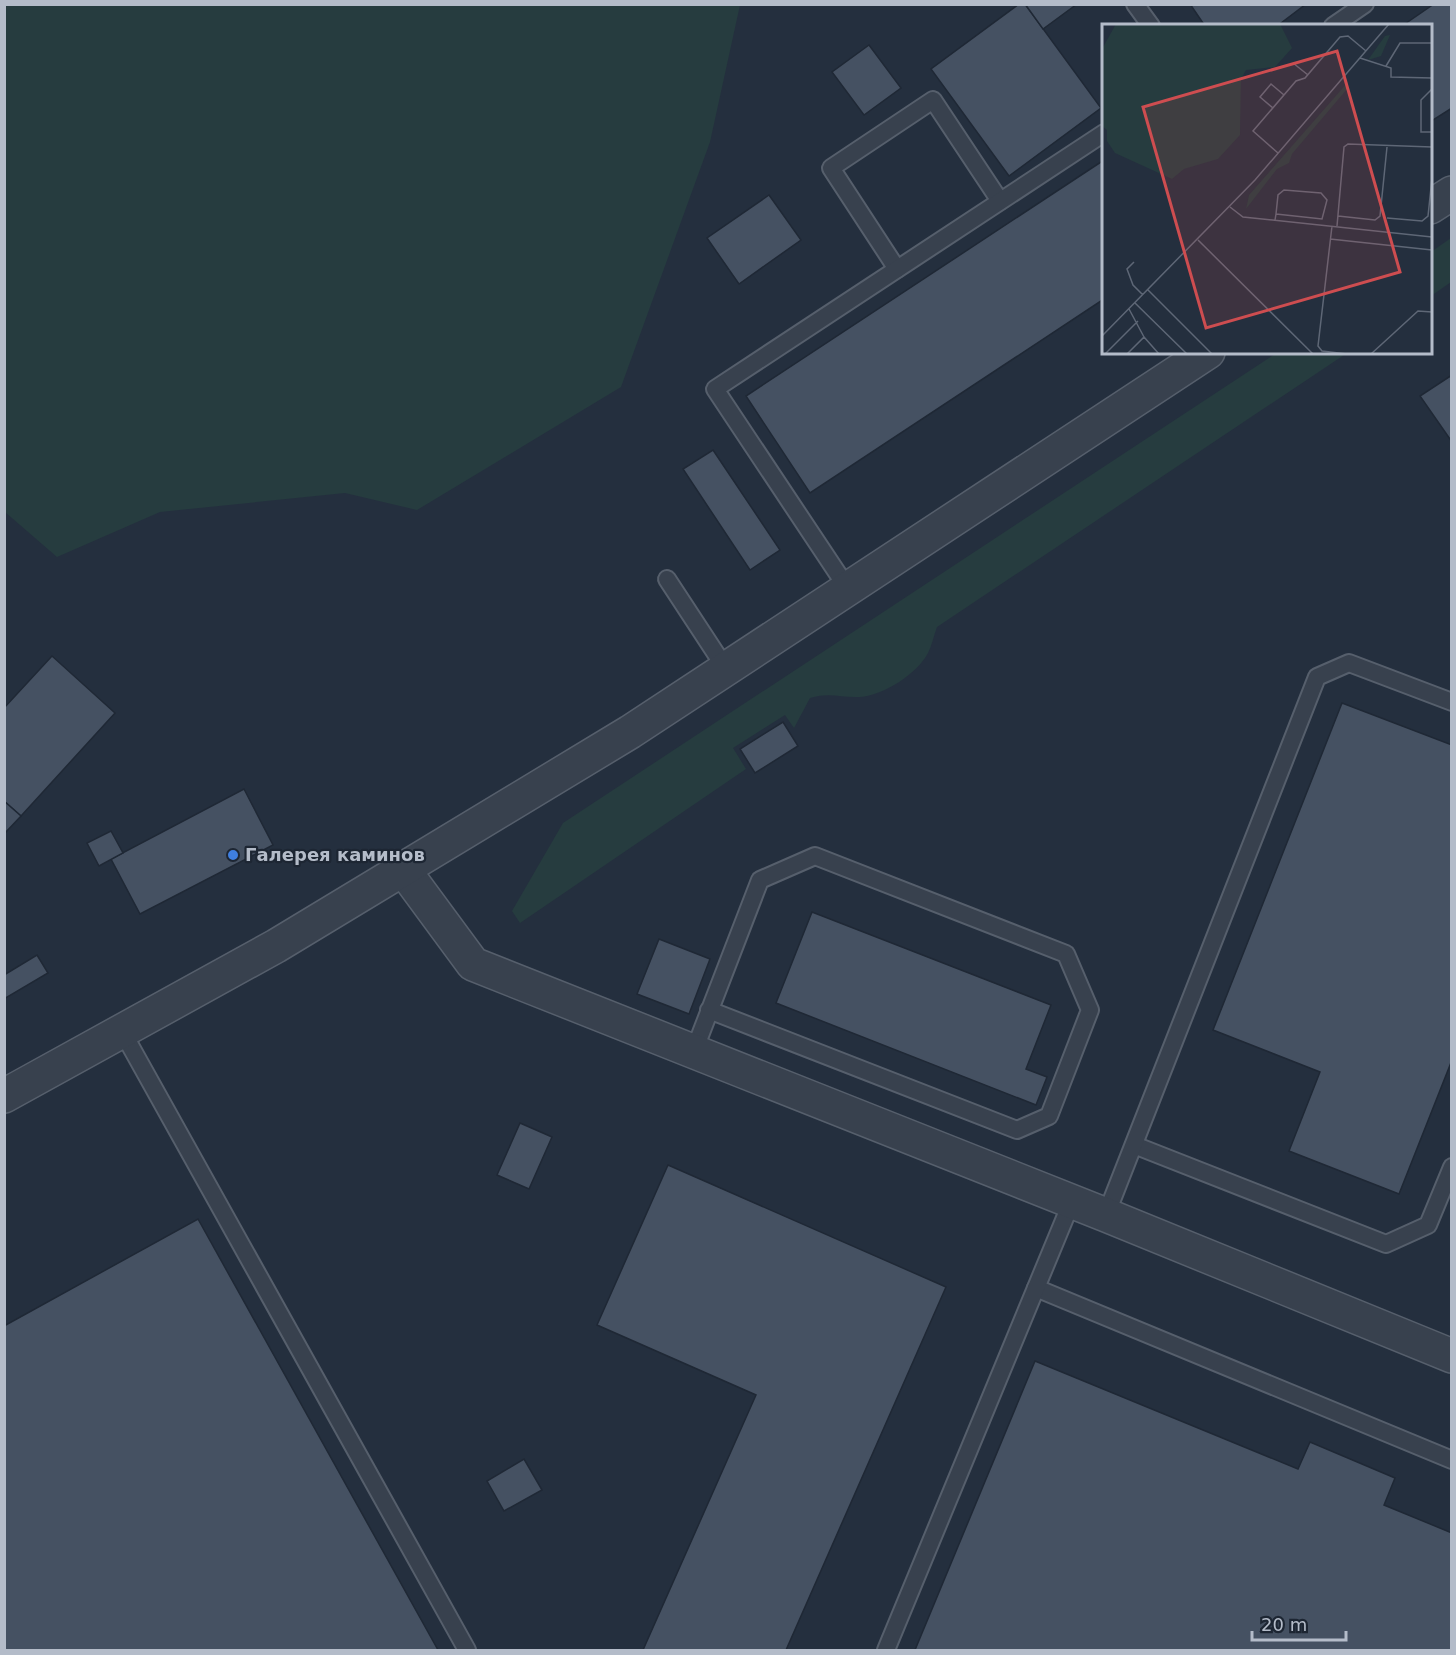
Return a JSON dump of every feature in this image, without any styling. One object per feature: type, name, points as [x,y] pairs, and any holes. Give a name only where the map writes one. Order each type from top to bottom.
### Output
[{"type":"street","points":[[1432,206],[1452,193]]},
{"type":"street","points":[[4,1096],[276,946],[630,732],[1205,354]]},
{"type":"street","points":[[403,869],[473,964],[1107,1215],[1452,1356]]},
{"type":"lane","points":[[1135,4],[1150,24]]},
{"type":"lane","points":[[1336,24],[1365,4]]},
{"type":"lane","points":[[897,269],[831,168],[933,100],[1000,201]]},
{"type":"lane","points":[[848,590],[715,389],[1102,134]]},
{"type":"lane","points":[[667,579],[726,669]]},
{"type":"lane","points":[[1107,1215],[1317,677],[1349,663],[1452,702]]},
{"type":"lane","points":[[693,1051],[709,1010],[760,880],[815,856],[1066,954],[1090,1010],[1049,1116],[1017,1130],[709,1010]]},
{"type":"lane","points":[[122,1031],[467,1650]]},
{"type":"lane","points":[[1134,1145],[1386,1244],[1428,1226],[1452,1167]]},
{"type":"lane","points":[[886,1650],[1072,1201]]},
{"type":"lane","points":[[1036,1288],[1452,1460]]},
{"type":"green space","points":[[5,4],[740,5],[710,142],[621,387],[417,510],[345,493],[160,512],[57,557],[5,512]]},
{"type":"green space","points":[[1451,238],[1451,282],[1432,295],[1432,251]]},
{"type":"green space","points":[[1275,354],[1346,354],[937,627],[923,661],[899,682],[879,692],[860,697],[824,695],[810,698],[794,728],[785,715],[733,748],[746,769],[520,923],[512,911],[563,823]]},
{"type":"building","points":[[1019,4],[1025,4],[1101,108],[1009,176],[931,69]]},
{"type":"building","points":[[1025,4],[1077,4],[1043,29]]},
{"type":"building","points":[[1190,4],[1306,4],[1280,24],[1204,24]]},
{"type":"building","points":[[1434,4],[1452,4],[1452,108],[1432,121],[1432,24],[1405,24]]},
{"type":"building","points":[[869,45],[901,88],[864,115],[832,72]]},
{"type":"building","points":[[1102,161],[1102,300],[810,493],[746,396]]},
{"type":"building","points":[[769,195],[801,240],[739,284],[707,238]]},
{"type":"building","points":[[1452,375],[1452,442],[1420,396]]},
{"type":"building","points":[[713,450],[780,550],[750,570],[683,469]]},
{"type":"building","points":[[52,656],[115,713],[21,816],[4,801],[4,708]]},
{"type":"building","points":[[1342,703],[1452,745],[1452,1060],[1399,1194],[1289,1151],[1320,1072],[1213,1030]]},
{"type":"building","points":[[783,722],[798,746],[755,773],[740,749]]},
{"type":"building","points":[[244,789],[273,845],[140,914],[111,859]]},
{"type":"building","points":[[4,801],[21,816],[4,834]]},
{"type":"building","points":[[111,831],[123,853],[99,866],[87,843]]},
{"type":"building","points":[[812,912],[1051,1005],[1026,1069],[1047,1077],[1036,1105],[776,1003]]},
{"type":"building","points":[[659,939],[710,959],[689,1014],[637,994]]},
{"type":"building","points":[[37,955],[48,973],[4,999],[4,975]]},
{"type":"building","points":[[520,1123],[552,1137],[529,1189],[497,1175]]},
{"type":"building","points":[[668,1165],[946,1287],[786,1650],[643,1650],[756,1395],[597,1325]]},
{"type":"building","points":[[198,1219],[438,1650],[4,1650],[4,1326]]},
{"type":"building","points":[[1035,1361],[1298,1469],[1310,1442],[1395,1478],[1384,1505],[1452,1533],[1452,1650],[915,1650]]},
{"type":"building","points":[[524,1459],[542,1490],[504,1511],[487,1481]]},
{"type":"place","name":"Галерея каминов","points":[[233,855]]}]
